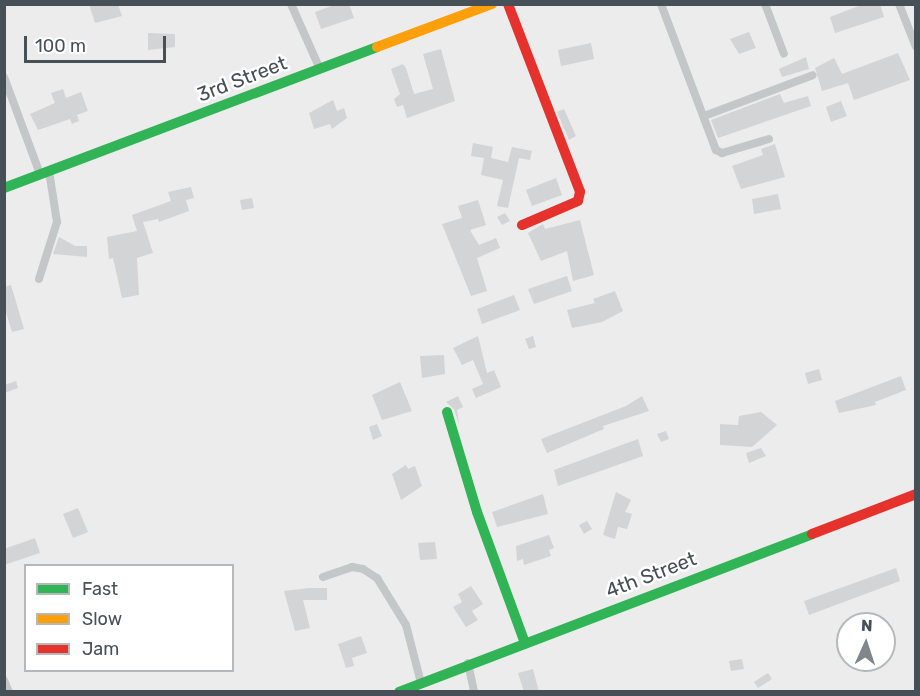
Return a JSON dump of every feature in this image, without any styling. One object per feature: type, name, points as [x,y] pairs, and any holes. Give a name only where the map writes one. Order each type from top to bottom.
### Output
[{"type":"street","points":[[291,4],[320,69]]},
{"type":"street","name":"3rd Street","points":[[4,188],[492,4]]},
{"type":"street","points":[[508,4],[580,192],[578,201],[522,225]]},
{"type":"street","points":[[662,4],[718,153],[769,138]]},
{"type":"street","points":[[765,4],[784,54]]},
{"type":"street","points":[[898,4],[915,47]]},
{"type":"street","points":[[704,116],[813,75]]},
{"type":"street","points":[[4,77],[45,172],[57,222],[39,279]]},
{"type":"street","points":[[447,412],[477,512],[525,643]]},
{"type":"street","name":"4th Street","points":[[399,692],[468,663],[915,494]]},
{"type":"street","points":[[324,576],[352,567],[363,569],[377,578],[406,625],[421,683]]},
{"type":"street","points":[[468,663],[474,692]]},
{"type":"street","points":[[4,680],[9,692]]},
{"type":"building","points":[[89,4],[118,4],[122,16],[95,23]]},
{"type":"building","points":[[337,4],[349,4],[354,18],[321,29],[315,12]]},
{"type":"building","points":[[864,4],[880,4],[884,17],[835,33],[830,17]]},
{"type":"building","points":[[749,32],[756,48],[739,54],[730,39]]},
{"type":"building","points":[[148,33],[175,34],[175,47],[148,50]]},
{"type":"building","points":[[591,43],[594,59],[561,66],[558,50]]},
{"type":"building","points":[[441,49],[455,101],[407,118],[403,105],[397,107],[394,99],[400,94],[391,69],[403,64],[414,94],[433,89],[423,54]]},
{"type":"building","points":[[898,53],[910,80],[854,100],[848,83],[822,91],[815,68],[834,58],[842,74]]},
{"type":"building","points":[[806,57],[809,69],[782,77],[779,69]]},
{"type":"building","points":[[63,89],[66,98],[81,92],[88,111],[77,115],[79,121],[72,124],[70,119],[38,130],[30,114],[55,103],[51,93]]},
{"type":"building","points":[[780,94],[784,103],[808,96],[811,106],[718,138],[711,120]]},
{"type":"building","points":[[333,100],[337,111],[344,108],[347,118],[332,129],[330,124],[314,129],[309,113]]},
{"type":"building","points":[[841,101],[847,116],[831,122],[826,107]]},
{"type":"building","points":[[564,109],[576,136],[569,140],[557,112]]},
{"type":"building","points":[[473,143],[493,147],[491,158],[508,162],[512,147],[532,151],[530,160],[519,158],[508,208],[497,206],[503,180],[481,175],[484,158],[471,156]]},
{"type":"building","points":[[775,144],[785,177],[741,189],[732,166],[763,155],[761,149]]},
{"type":"building","points":[[556,178],[562,195],[532,206],[526,190]]},
{"type":"building","points":[[191,187],[194,198],[186,200],[189,211],[159,222],[158,219],[143,222],[153,253],[137,258],[139,295],[122,298],[113,258],[109,259],[107,237],[137,231],[132,215],[171,201],[168,192]]},
{"type":"building","points":[[778,194],[781,209],[754,214],[752,199]]},
{"type":"building","points":[[252,198],[254,208],[242,210],[240,200]]},
{"type":"building","points":[[478,200],[486,225],[470,230],[479,245],[496,238],[500,248],[477,258],[487,291],[471,296],[442,224],[462,218],[458,206]]},
{"type":"building","points":[[505,213],[510,221],[502,225],[497,217]]},
{"type":"building","points":[[580,220],[594,275],[573,281],[567,251],[541,261],[528,233],[543,224],[545,229]]},
{"type":"building","points":[[59,237],[75,246],[87,246],[87,257],[53,254]]},
{"type":"building","points":[[567,276],[572,291],[534,304],[528,289]]},
{"type":"building","points":[[11,285],[24,329],[12,332],[4,306],[4,287]]},
{"type":"building","points":[[615,291],[623,311],[602,322],[572,328],[567,310],[595,303],[593,299]]},
{"type":"building","points":[[514,295],[520,310],[482,324],[477,309]]},
{"type":"building","points":[[478,336],[487,373],[494,370],[501,387],[476,398],[472,389],[483,384],[473,360],[462,365],[453,348]]},
{"type":"building","points":[[533,336],[536,347],[529,349],[525,339]]},
{"type":"building","points":[[444,355],[445,374],[422,378],[420,356]]},
{"type":"building","points":[[819,369],[822,380],[808,384],[805,373]]},
{"type":"building","points":[[901,376],[906,390],[875,402],[876,405],[839,413],[835,401]]},
{"type":"building","points":[[16,381],[18,388],[4,393],[4,385]]},
{"type":"building","points":[[400,382],[412,411],[382,420],[372,395]]},
{"type":"building","points":[[458,396],[463,407],[457,410],[459,425],[454,409],[446,402]]},
{"type":"building","points":[[642,396],[649,411],[603,426],[604,429],[547,453],[541,439],[626,406]]},
{"type":"building","points":[[761,412],[777,425],[752,447],[720,445],[720,424],[738,425],[739,416]]},
{"type":"building","points":[[377,424],[382,436],[373,440],[369,427]]},
{"type":"building","points":[[666,431],[669,439],[661,442],[657,434]]},
{"type":"building","points":[[638,439],[643,456],[558,486],[554,470]]},
{"type":"building","points":[[761,448],[766,456],[749,463],[746,453]]},
{"type":"building","points":[[406,465],[408,469],[415,466],[422,486],[401,500],[392,474]]},
{"type":"building","points":[[616,492],[631,500],[625,512],[632,514],[627,529],[618,527],[615,539],[603,535]]},
{"type":"building","points":[[543,494],[548,514],[497,527],[492,512]]},
{"type":"building","points":[[78,508],[88,532],[73,538],[63,514]]},
{"type":"building","points":[[587,521],[592,529],[584,534],[579,525]]},
{"type":"building","points":[[549,535],[554,548],[549,550],[551,556],[524,565],[523,559],[517,561],[516,546]]},
{"type":"building","points":[[35,538],[40,553],[4,565],[4,549]]},
{"type":"building","points":[[435,542],[437,559],[420,560],[418,543]]},
{"type":"building","points":[[896,568],[900,581],[809,615],[804,601]]},
{"type":"building","points":[[471,586],[483,604],[472,611],[478,620],[466,627],[453,607],[462,602],[458,594]]},
{"type":"building","points":[[327,588],[327,600],[303,600],[310,628],[295,631],[284,591]]},
{"type":"building","points":[[361,636],[367,653],[352,658],[354,666],[346,668],[338,644]]},
{"type":"building","points":[[742,659],[744,669],[731,671],[729,661]]},
{"type":"building","points":[[533,669],[539,692],[524,692],[518,673]]},
{"type":"building","points":[[768,673],[772,679],[758,688],[754,682]]},
{"type":"traffic: fast","points":[[4,188],[377,47]]},
{"type":"traffic: fast","points":[[447,412],[477,512],[525,643]]},
{"type":"traffic: fast","points":[[399,692],[812,534]]},
{"type":"traffic: slow","points":[[377,47],[492,4]]},
{"type":"traffic: jam","points":[[508,4],[580,192],[578,201],[522,225]]},
{"type":"traffic: jam","points":[[812,534],[916,494]]}]
